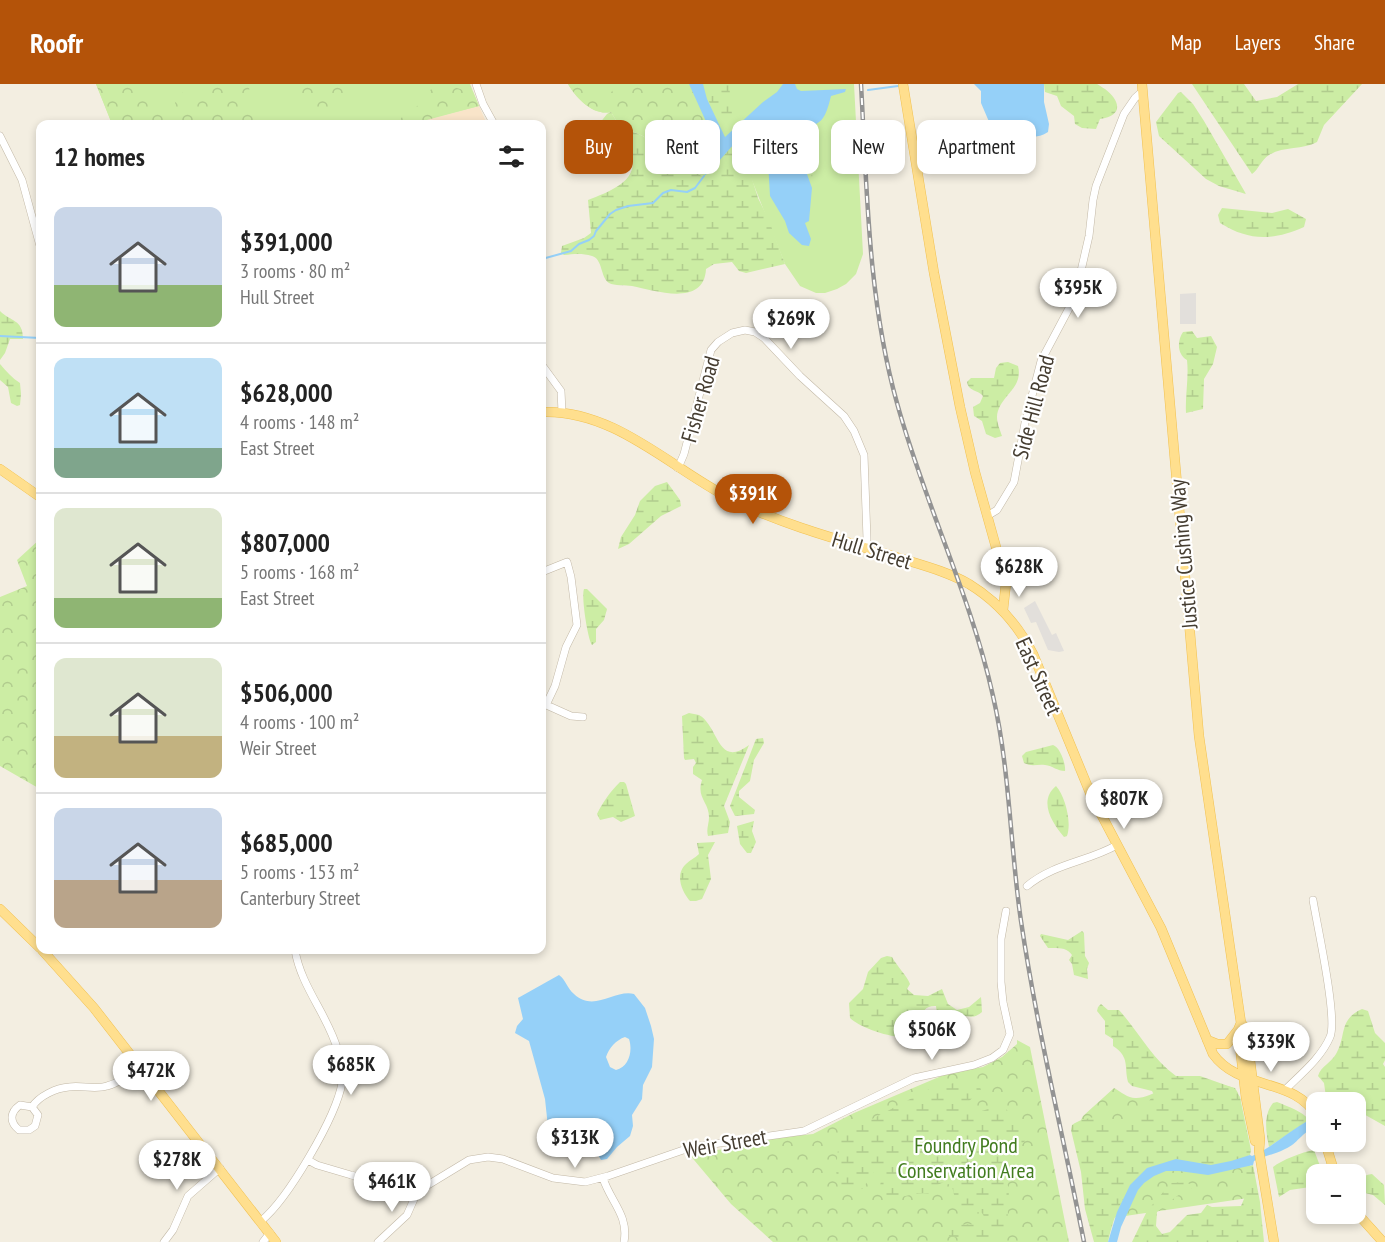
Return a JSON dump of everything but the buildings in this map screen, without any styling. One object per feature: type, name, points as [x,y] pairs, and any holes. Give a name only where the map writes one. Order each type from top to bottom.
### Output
[{"type":"main road","points":[[903,84],[934,273],[969,452],[1006,583],[1003,610]]},
{"type":"main road","name":"Justice Cushing Way","points":[[1143,88],[1199,736],[1240,1026],[1246,1029],[1250,1122],[1260,1155],[1274,1242]]},
{"type":"main road","name":"Hull Street","points":[[546,411],[585,417],[612,427],[726,497],[755,511],[957,578],[1003,610]]},
{"type":"main road","points":[[0,469],[36,494]]},
{"type":"main road","points":[[990,599],[1006,583]]},
{"type":"main road","name":"East Street","points":[[1003,610],[1033,654],[1082,774],[1161,928],[1213,1054],[1221,1064],[1234,1073],[1248,1080],[1285,1090],[1306,1103]]},
{"type":"main road","points":[[0,909],[36,944]]},
{"type":"main road","points":[[46,954],[78,989],[276,1242]]},
{"type":"main road","points":[[1207,1040],[1217,1044],[1227,1044],[1240,1026]]},
{"type":"main road","points":[[1366,1223],[1383,1242]]},
{"type":"street","points":[[476,84],[492,120]]},
{"type":"street","name":"Side Hill Road","points":[[987,516],[997,510],[1014,482],[1025,423],[1041,361],[1065,318],[1077,289],[1089,236],[1095,191],[1124,114],[1143,88]]},
{"type":"street","points":[[0,135],[22,180],[36,231]]},
{"type":"street","name":"Fisher Road","points":[[678,468],[684,454],[711,350],[718,342],[732,333],[745,330],[755,332],[770,343],[807,383],[838,410],[854,431],[862,448],[865,465],[867,539],[865,547]]},
{"type":"street","points":[[546,370],[559,388],[563,401],[562,412]]},
{"type":"street","points":[[546,570],[567,562],[573,585],[577,625],[566,647],[555,686],[546,701]]},
{"type":"street","points":[[546,705],[572,716],[583,717]]},
{"type":"street","points":[[1027,886],[1054,868],[1117,845]]},
{"type":"street","points":[[1285,1090],[1321,1053],[1329,1041],[1333,1028],[1332,1008],[1313,900]]},
{"type":"street","name":"Weir Street","points":[[418,1190],[463,1163],[482,1157],[497,1158],[566,1181],[585,1182],[603,1178],[692,1147],[804,1131],[914,1078],[974,1065],[996,1056],[1006,1047],[1010,1034],[1001,982],[1001,939],[1006,911]]},
{"type":"street","points":[[261,1221],[308,1160],[337,1097],[342,1072],[334,1038],[303,977],[296,954]]},
{"type":"street","points":[[32,1107],[40,1097],[65,1087],[92,1088],[111,1085],[138,1065]]},
{"type":"street","points":[[308,1160],[366,1180],[418,1190],[416,1199],[406,1215],[378,1242]]},
{"type":"street","points":[[164,1242],[176,1225],[188,1196],[220,1168]]},
{"type":"street","points":[[603,1178],[622,1216],[625,1230],[624,1242]]},
{"type":"street","points":[[263,1242],[270,1233]]},
{"type":"shaded area","points":[[479,106],[485,120],[426,120]]},
{"type":"shaded area","points":[[1196,293],[1196,324],[1180,324],[1180,294]]},
{"type":"shaded area","points":[[1035,601],[1052,635],[1056,633],[1064,651],[1048,650],[1036,622],[1031,623],[1024,608]]},
{"type":"green space","points":[[96,84],[470,84],[479,106],[425,120],[110,120]]},
{"type":"green space","points":[[96,84],[137,88],[151,98],[166,117],[173,112],[175,106],[172,91],[196,96],[204,91],[207,84],[249,84],[252,107],[262,120],[110,120]]},
{"type":"green space","points":[[296,84],[354,84],[342,107],[318,110],[305,106],[300,101]]},
{"type":"green space","points":[[435,84],[473,92],[479,106],[427,120],[398,120],[420,104]]},
{"type":"green space","points":[[568,84],[854,84],[856,120],[831,120],[831,174],[859,174],[863,254],[856,274],[846,284],[825,293],[816,293],[800,286],[785,264],[749,174],[819,174],[819,120],[732,120],[732,161],[720,167],[720,120],[645,120],[645,136],[633,128],[633,120],[622,120],[611,112],[604,113],[592,109],[576,95]]},
{"type":"green space","points":[[568,84],[586,84],[607,99],[614,88],[621,84],[689,84],[706,120],[645,120],[645,137],[633,131],[633,120],[616,120],[611,112],[604,113],[592,109],[576,95]]},
{"type":"green space","points":[[703,84],[729,84],[732,126],[727,127],[718,118],[716,120]]},
{"type":"green space","points":[[1044,84],[1097,84],[1114,98],[1117,103],[1116,111],[1113,115],[1100,119],[1096,129],[1082,128],[1075,124],[1074,116],[1061,106],[1057,96],[1045,92]]},
{"type":"green space","points":[[1192,84],[1244,84],[1256,101],[1277,97],[1298,84],[1362,84],[1324,125],[1317,142],[1275,152],[1266,157],[1252,174]]},
{"type":"green space","points":[[1181,92],[1193,104],[1204,121],[1246,194],[1219,186],[1206,179],[1159,136],[1156,122]]},
{"type":"green space","points":[[611,112],[616,120],[602,120]]},
{"type":"green space","points":[[633,131],[645,137],[645,174],[699,174],[703,177],[706,174],[720,174],[720,160],[732,146],[732,174],[750,174],[785,264],[746,273],[739,271],[732,262],[714,264],[706,269],[703,281],[697,288],[677,294],[609,283],[596,258],[585,254],[564,255],[561,253],[562,246],[591,233],[588,200],[608,192],[630,174],[633,174]]},
{"type":"green space","points":[[807,174],[812,174],[812,188]]},
{"type":"green space","points":[[1222,208],[1272,213],[1288,209],[1306,219],[1304,227],[1292,232],[1271,237],[1251,236],[1220,223],[1218,215]]},
{"type":"green space","points":[[0,311],[19,324],[23,339],[10,339],[0,360]]},
{"type":"green space","points":[[1192,331],[1197,338],[1211,336],[1217,347],[1213,364],[1204,379],[1203,409],[1186,413],[1187,360],[1181,354],[1179,343],[1183,332]]},
{"type":"green space","points":[[1008,362],[1018,366],[1019,374],[1014,387],[998,410],[997,419],[1002,436],[995,438],[986,434],[982,421],[974,416],[973,407],[980,403],[983,396],[969,387],[967,382],[971,378],[994,378],[996,368],[1000,363]]},
{"type":"green space","points":[[0,364],[20,383],[20,405],[11,403],[8,387],[0,380]]},
{"type":"green space","points":[[667,482],[680,500],[681,506],[661,516],[629,544],[618,549],[621,537],[635,515],[640,501],[655,486]]},
{"type":"green space","points":[[36,543],[36,787],[0,766],[0,597],[27,586],[17,560]]},
{"type":"green space","points":[[584,589],[587,589],[607,609],[604,620],[596,629],[596,642],[592,645],[585,618]]},
{"type":"green space","points":[[689,713],[699,715],[706,720],[724,749],[730,752],[738,751],[749,745],[724,806],[730,822],[728,833],[708,836],[709,820],[701,791],[702,780],[693,774],[693,767],[696,763],[694,759],[685,760],[684,758],[682,716]]},
{"type":"green space","points":[[763,738],[764,743],[754,760],[750,781],[739,791],[739,797],[755,810],[754,814],[735,816],[730,806],[756,739]]},
{"type":"green space","points":[[1053,745],[1062,756],[1065,771],[1024,763],[1022,756],[1026,752]]},
{"type":"green space","points":[[620,782],[626,784],[635,816],[621,822],[613,817],[600,820],[597,814],[599,810]]},
{"type":"green space","points":[[1056,786],[1067,810],[1068,830],[1067,836],[1064,837],[1051,819],[1047,805],[1048,798]]},
{"type":"green space","points":[[754,821],[752,831],[756,842],[751,853],[747,853],[740,844],[737,826]]},
{"type":"green space","points":[[715,842],[708,855],[711,879],[702,899],[690,901],[680,882],[683,868],[699,854],[697,843]]},
{"type":"green space","points":[[1082,931],[1085,956],[1089,963],[1088,979],[1074,975],[1069,960],[1072,955],[1070,952],[1062,948],[1048,948],[1040,936],[1041,934],[1068,940]]},
{"type":"green space","points":[[892,957],[907,978],[910,984],[907,989],[914,995],[928,996],[942,989],[948,1004],[957,1010],[969,1007],[981,997],[982,1012],[973,1017],[958,1016],[957,1024],[952,1028],[946,1025],[944,1018],[937,1014],[936,1006],[930,1007],[923,1012],[918,1030],[909,1036],[901,1037],[872,1030],[855,1022],[850,1018],[849,1003],[863,989],[868,972],[881,958]]},
{"type":"green space","points":[[1101,1004],[1108,1010],[1119,1010],[1153,1053],[1176,1076],[1200,1076],[1234,1088],[1240,1097],[1251,1150],[1250,1155],[1233,1161],[1204,1164],[1177,1159],[1162,1162],[1150,1168],[1139,1177],[1122,1200],[1108,1242],[1094,1242],[1085,1209],[1072,1125],[1094,1117],[1112,1123],[1129,1123],[1135,1116],[1140,1115],[1143,1103],[1148,1102],[1154,1095],[1152,1091],[1132,1086],[1128,1082],[1124,1058],[1113,1046],[1113,1039],[1105,1034],[1105,1021],[1097,1011]]},
{"type":"green space","points":[[1362,1009],[1368,1011],[1375,1033],[1385,1043],[1383,1064],[1385,1067],[1385,1126],[1366,1115],[1366,1092],[1325,1092],[1324,1083],[1318,1076],[1336,1054],[1346,1023],[1354,1013]]},
{"type":"green space","name":"Foundry Pond Conservation Area","points":[[1017,1040],[1030,1047],[1069,1242],[773,1242],[731,1204],[689,1154],[745,1146],[776,1138],[813,1134],[854,1113],[946,1074],[983,1067],[1002,1057],[1017,1044]]},
{"type":"green space","points":[[1193,1077],[1235,1088],[1238,1093],[1255,1197],[1091,1221],[1075,1132],[1083,1116],[1114,1088],[1135,1098]]},
{"type":"green space","points":[[975,1080],[981,1090],[968,1102],[971,1112],[983,1111],[1003,1104],[1016,1124],[1024,1130],[1025,1141],[1019,1147],[1018,1168],[1009,1171],[1006,1179],[1009,1190],[1007,1227],[993,1233],[990,1242],[976,1242],[974,1238],[949,1236],[948,1225],[980,1224],[985,1218],[982,1213],[960,1209],[952,1186],[944,1182],[935,1186],[931,1194],[885,1200],[879,1193],[882,1174],[875,1171],[862,1189],[843,1190],[839,1186],[836,1171],[838,1149],[836,1138],[935,1086]]},
{"type":"green space","points":[[1277,1102],[1299,1112],[1306,1117],[1306,1122],[1269,1147],[1267,1118],[1273,1103]]},
{"type":"green space","points":[[1315,1152],[1319,1164],[1306,1164],[1306,1188],[1290,1190],[1279,1197],[1273,1167],[1304,1153]]},
{"type":"green space","points":[[1253,1165],[1264,1242],[1132,1242],[1147,1211],[1171,1183],[1184,1182],[1194,1187],[1177,1196],[1157,1212],[1156,1226],[1162,1234],[1170,1232],[1187,1215],[1201,1213],[1207,1205],[1212,1207],[1241,1206],[1246,1194],[1246,1167]]},
{"type":"green space","points":[[1372,1174],[1384,1185],[1385,1205],[1373,1195],[1366,1193],[1366,1175]]},
{"type":"water","points":[[689,84],[703,84],[717,120],[705,120]]},
{"type":"water","points":[[783,84],[795,84],[801,91],[846,89],[845,92],[831,96],[827,111],[821,120],[743,120],[777,92]]},
{"type":"water","points":[[974,84],[1044,84],[1048,132],[1036,136],[1036,120],[988,120],[981,103],[981,91]]},
{"type":"water","points":[[720,126],[725,137],[732,131],[732,146],[720,160]]},
{"type":"water","points":[[769,174],[807,174],[812,188],[809,221],[805,223],[811,239],[809,246],[802,245],[789,233],[785,221],[770,196]]},
{"type":"water","points":[[559,975],[572,992],[582,999],[597,1001],[627,993],[634,994],[645,1008],[654,1039],[652,1067],[643,1085],[642,1099],[632,1115],[633,1126],[630,1136],[607,1159],[601,1160],[596,1151],[571,1148],[560,1143],[548,1127],[545,1099],[529,1041],[515,1033],[523,1019],[518,998]],"holes":[[[622,1038],[629,1039],[630,1053],[627,1062],[616,1070],[610,1067],[606,1057],[611,1048]]]},
{"type":"water","points":[[1306,1122],[1306,1133],[1289,1147],[1254,1161],[1253,1165],[1208,1175],[1166,1171],[1154,1176],[1138,1190],[1121,1227],[1117,1242],[1108,1242],[1117,1212],[1130,1185],[1147,1168],[1176,1159],[1211,1165],[1252,1156]]},
{"type":"waterway","points":[[868,90],[898,86]]},
{"type":"waterway","points":[[546,258],[571,251],[579,244],[589,240],[616,210],[653,203],[663,193],[671,190],[687,192],[695,188],[704,176]]},
{"type":"waterway","points":[[0,336],[36,338]]},
{"type":"railway","points":[[861,84],[870,245],[887,364],[908,440],[973,622],[993,696],[1003,752],[1017,893],[1027,961],[1084,1242]]}]
